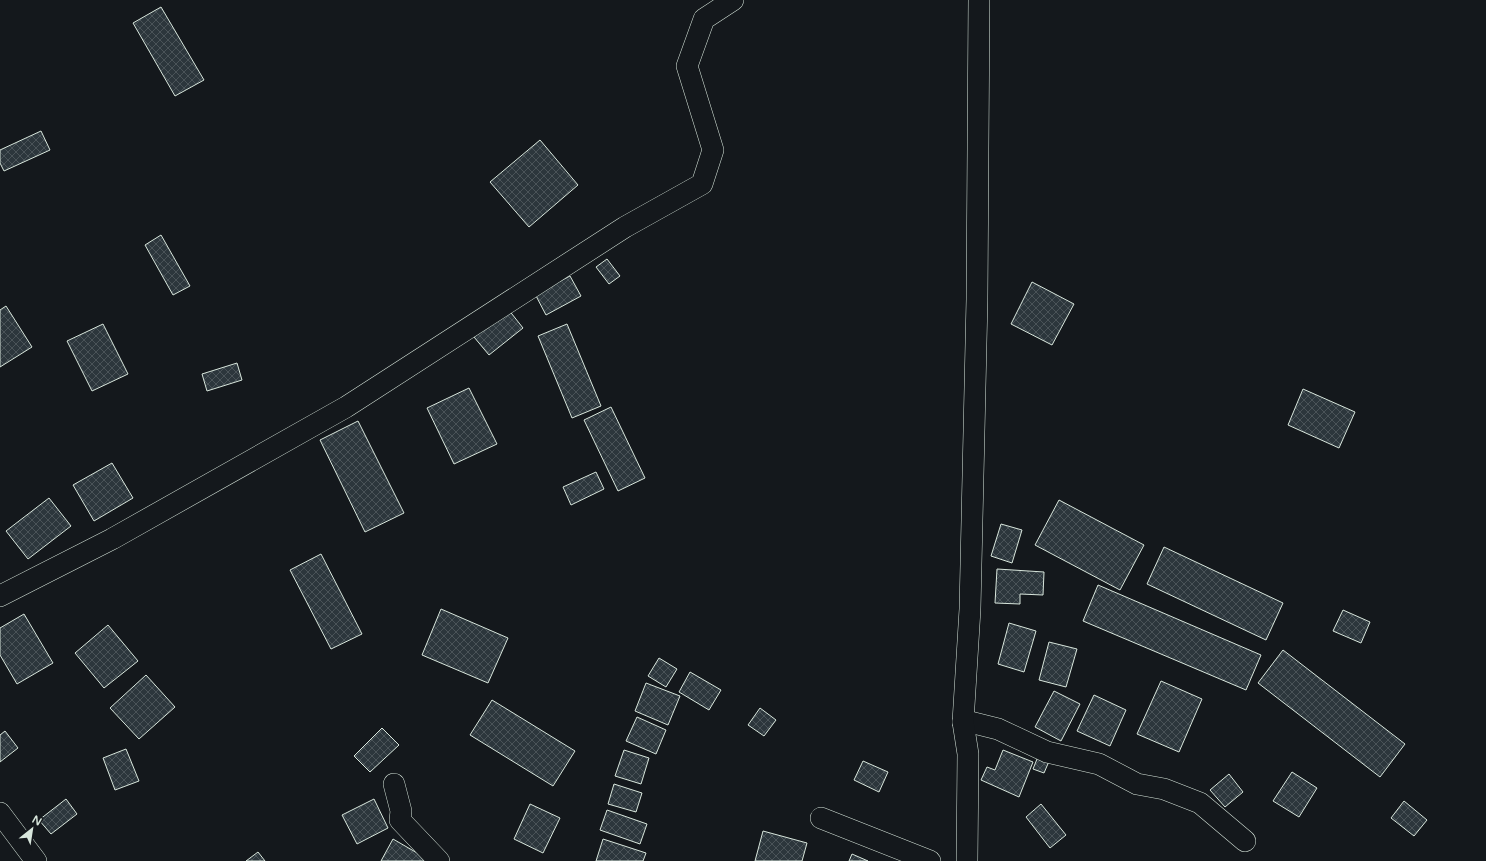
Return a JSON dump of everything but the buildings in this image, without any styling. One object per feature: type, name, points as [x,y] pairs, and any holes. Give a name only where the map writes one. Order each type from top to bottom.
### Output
[{"type":"street","points":[[0,596],[112,539],[346,407],[625,227],[702,184],[713,150],[687,66],[704,19],[733,0]]},
{"type":"street","points":[[967,861],[968,754],[963,722],[970,609],[977,299],[979,0]]},
{"type":"street","points":[[963,722],[966,721],[998,729],[1047,752],[1098,764],[1137,784],[1164,789],[1200,803],[1245,841]]},
{"type":"street","points":[[394,784],[402,811],[400,820],[439,861]]},
{"type":"street","points":[[0,813],[36,861]]},
{"type":"street","points":[[821,818],[930,861]]}]
